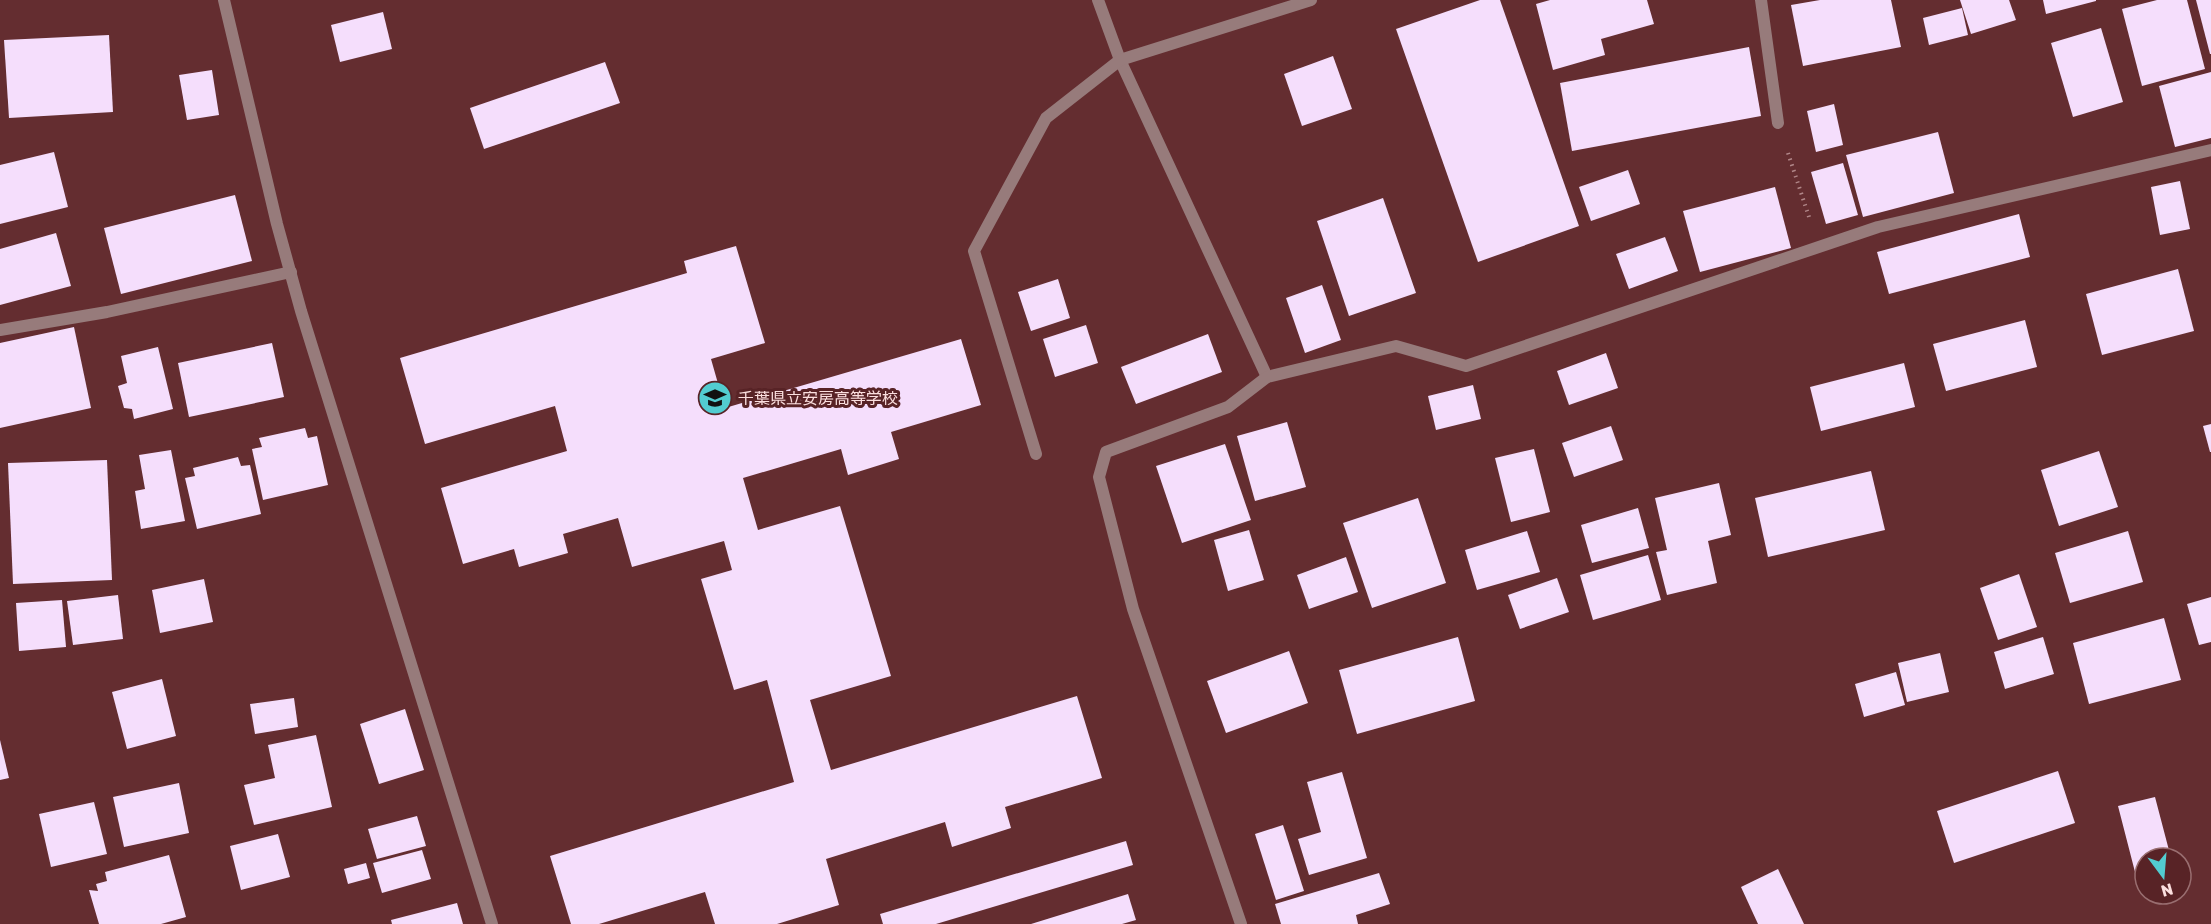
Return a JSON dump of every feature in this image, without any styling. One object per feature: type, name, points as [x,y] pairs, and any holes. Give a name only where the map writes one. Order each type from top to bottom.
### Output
[{"type":"street","points":[[224,0],[291,272],[492,924]]},
{"type":"street","points":[[1098,0],[1120,60],[1268,376]]},
{"type":"street","points":[[1036,454],[974,251],[1046,118],[1120,60],[1311,0]]},
{"type":"street","points":[[1761,0],[1778,123]]},
{"type":"street","points":[[1241,924],[1133,609],[1099,477],[1106,453],[1228,407],[1268,376],[1396,346],[1466,366],[1878,227],[2211,150]]},
{"type":"street","points":[[0,330],[107,312],[291,272]]},
{"type":"path","points":[[1778,123],[1819,248]]},
{"type":"building","points":[[1480,0],[1500,0],[1579,226],[1478,262],[1396,29]]},
{"type":"building","points":[[1550,0],[1647,0],[1654,24],[1601,39],[1605,55],[1553,70],[1536,4]]},
{"type":"building","points":[[1820,0],[1891,0],[1901,47],[1803,66],[1791,5]]},
{"type":"building","points":[[1960,0],[2009,0],[2016,20],[1971,34]]},
{"type":"building","points":[[2043,0],[2096,0],[2096,1],[2046,14]]},
{"type":"building","points":[[2157,0],[2187,0],[2205,69],[2142,86],[2122,9]]},
{"type":"building","points":[[2196,0],[2211,0],[2211,54],[2210,54]]},
{"type":"building","points":[[1962,8],[1968,35],[1929,45],[1923,18]]},
{"type":"building","points":[[383,12],[392,49],[340,62],[331,25]]},
{"type":"building","points":[[2101,28],[2123,102],[2073,117],[2051,43]]},
{"type":"building","points":[[109,35],[113,112],[9,118],[4,40]]},
{"type":"building","points":[[1749,47],[1761,116],[1572,151],[1560,83]]},
{"type":"building","points":[[1333,56],[1352,109],[1302,126],[1284,74]]},
{"type":"building","points":[[605,62],[620,103],[484,149],[470,108]]},
{"type":"building","points":[[212,70],[219,115],[187,120],[179,75]]},
{"type":"building","points":[[2211,72],[2211,138],[2175,147],[2159,86]]},
{"type":"building","points":[[1834,104],[1843,145],[1816,152],[1807,111]]},
{"type":"building","points":[[1938,132],[1954,193],[1863,217],[1846,155]]},
{"type":"building","points":[[54,152],[68,207],[0,224],[0,165]]},
{"type":"building","points":[[1843,163],[1858,215],[1826,224],[1811,172]]},
{"type":"building","points":[[1628,170],[1640,204],[1591,221],[1579,187]]},
{"type":"building","points":[[2180,181],[2190,229],[2160,235],[2151,187]]},
{"type":"building","points":[[1775,187],[1791,248],[1700,272],[1683,211]]},
{"type":"building","points":[[235,195],[252,261],[121,294],[104,228]]},
{"type":"building","points":[[1383,198],[1416,293],[1349,316],[1317,221]]},
{"type":"building","points":[[2019,214],[2030,257],[1889,294],[1877,252]]},
{"type":"building","points":[[56,233],[71,286],[0,305],[0,249]]},
{"type":"building","points":[[1665,237],[1678,271],[1629,289],[1616,254]]},
{"type":"building","name":"千葉県立安房高等学校","points":[[736,246],[765,343],[711,359],[725,408],[961,339],[981,405],[891,432],[899,459],[848,475],[841,449],[743,478],[758,530],[840,506],[891,676],[810,700],[831,770],[1077,696],[1102,778],[1005,807],[1011,828],[952,847],[945,822],[826,859],[839,905],[777,924],[715,924],[705,892],[599,924],[571,924],[550,856],[794,782],[767,680],[734,690],[701,579],[732,570],[724,541],[632,567],[618,518],[563,534],[568,553],[519,567],[514,549],[463,564],[441,488],[567,451],[555,406],[425,444],[400,358],[687,273],[684,261]]},
{"type":"building","points":[[2178,269],[2194,331],[2102,355],[2086,294]]},
{"type":"building","points":[[1058,279],[1070,318],[1031,331],[1018,292]]},
{"type":"building","points":[[1322,285],[1341,340],[1305,353],[1286,298]]},
{"type":"building","points":[[2025,320],[2037,367],[1946,391],[1933,344]]},
{"type":"building","points":[[1086,325],[1098,363],[1055,377],[1043,339]]},
{"type":"building","points":[[74,327],[91,408],[0,428],[0,343]]},
{"type":"building","points":[[1208,334],[1222,372],[1136,404],[1121,367]]},
{"type":"building","points":[[272,343],[284,397],[189,417],[178,363]]},
{"type":"building","points":[[158,347],[173,409],[134,419],[132,409],[124,408],[118,386],[127,383],[121,356]]},
{"type":"building","points":[[1606,353],[1618,388],[1569,405],[1557,371]]},
{"type":"building","points":[[1904,363],[1915,407],[1821,431],[1810,387]]},
{"type":"building","points":[[1473,385],[1481,419],[1436,430],[1428,396]]},
{"type":"building","points":[[1287,422],[1306,487],[1255,501],[1237,436]]},
{"type":"building","points":[[2211,424],[2211,452],[2210,452],[2203,426]]},
{"type":"building","points":[[1611,426],[1623,460],[1574,477],[1562,443]]},
{"type":"building","points":[[305,428],[308,438],[317,436],[328,485],[263,500],[252,449],[262,447],[259,438]]},
{"type":"building","points":[[1225,444],[1251,520],[1182,543],[1156,466]]},
{"type":"building","points":[[1534,449],[1550,512],[1511,522],[1495,458]]},
{"type":"building","points":[[171,450],[185,521],[141,529],[135,491],[145,489],[139,455]]},
{"type":"building","points":[[2099,451],[2118,507],[2059,526],[2041,470]]},
{"type":"building","points":[[238,457],[241,466],[250,465],[261,514],[197,529],[185,478],[195,476],[193,468]]},
{"type":"building","points":[[107,460],[112,580],[13,584],[8,463]]},
{"type":"building","points":[[1871,471],[1885,530],[1768,557],[1755,498]]},
{"type":"building","points":[[1719,483],[1731,535],[1708,541],[1717,583],[1667,595],[1656,552],[1667,550],[1655,498]]},
{"type":"building","points":[[1418,498],[1446,583],[1372,608],[1343,523]]},
{"type":"building","points":[[1638,508],[1649,548],[1592,563],[1581,525]]},
{"type":"building","points":[[1249,530],[1264,580],[1228,591],[1214,540]]},
{"type":"building","points":[[1527,531],[1540,572],[1477,590],[1465,550]]},
{"type":"building","points":[[2128,531],[2143,582],[2070,603],[2055,553]]},
{"type":"building","points":[[1648,555],[1661,600],[1593,620],[1580,575]]},
{"type":"building","points":[[1346,557],[1358,592],[1309,609],[1297,575]]},
{"type":"building","points":[[2019,574],[2037,627],[1998,640],[1980,588]]},
{"type":"building","points":[[1557,578],[1569,612],[1520,629],[1508,595]]},
{"type":"building","points":[[204,579],[213,622],[160,633],[152,590]]},
{"type":"building","points":[[118,595],[123,639],[73,645],[67,601]]},
{"type":"building","points":[[2211,597],[2211,642],[2199,645],[2187,604]]},
{"type":"building","points":[[62,600],[66,647],[19,651],[16,603]]},
{"type":"building","points":[[2164,618],[2181,680],[2089,704],[2073,643]]},
{"type":"building","points":[[1458,637],[1475,701],[1357,734],[1339,670]]},
{"type":"building","points":[[2043,637],[2054,674],[2005,689],[1994,652]]},
{"type":"building","points":[[1289,651],[1308,703],[1226,733],[1207,681]]},
{"type":"building","points":[[1940,653],[1949,692],[1907,702],[1898,663]]},
{"type":"building","points":[[1896,672],[1905,705],[1864,717],[1855,684]]},
{"type":"building","points":[[162,679],[176,736],[127,749],[112,692]]},
{"type":"building","points":[[294,698],[298,727],[255,734],[250,704]]},
{"type":"building","points":[[405,709],[424,770],[379,784],[360,724]]},
{"type":"building","points":[[316,735],[332,807],[254,825],[244,785],[275,778],[268,745]]},
{"type":"building","points":[[0,740],[9,778],[0,780]]},
{"type":"building","points":[[2058,771],[2075,823],[1954,863],[1937,811]]},
{"type":"building","points":[[1342,772],[1367,858],[1309,875],[1298,839],[1321,832],[1307,782]]},
{"type":"building","points":[[179,783],[189,833],[124,847],[113,797]]},
{"type":"building","points":[[2155,797],[2168,846],[2133,846],[2133,864],[2118,806]]},
{"type":"building","points":[[94,802],[107,854],[51,867],[39,814]]},
{"type":"building","points":[[417,816],[426,846],[377,859],[368,829]]},
{"type":"building","points":[[1283,825],[1304,891],[1276,900],[1255,834]]},
{"type":"building","points":[[278,834],[290,877],[241,890],[230,846]]},
{"type":"building","points":[[1126,841],[1133,865],[936,924],[883,924],[880,914]]},
{"type":"building","points":[[422,850],[431,879],[382,893],[373,863]]},
{"type":"building","points":[[169,855],[186,917],[161,924],[99,924],[89,890],[98,891],[96,884],[107,881],[105,872]]},
{"type":"building","points":[[366,863],[370,878],[348,884],[344,869]]},
{"type":"building","points":[[1778,869],[1804,924],[1758,924],[1741,887]]},
{"type":"building","points":[[1379,873],[1390,904],[1356,915],[1358,924],[1281,924],[1275,904]]},
{"type":"building","points":[[1128,894],[1136,920],[1122,924],[1031,924]]},
{"type":"building","points":[[457,903],[463,924],[392,924],[391,920]]},
{"type":"place","name":"千葉県立安房高等学校","points":[[715,398]]}]
